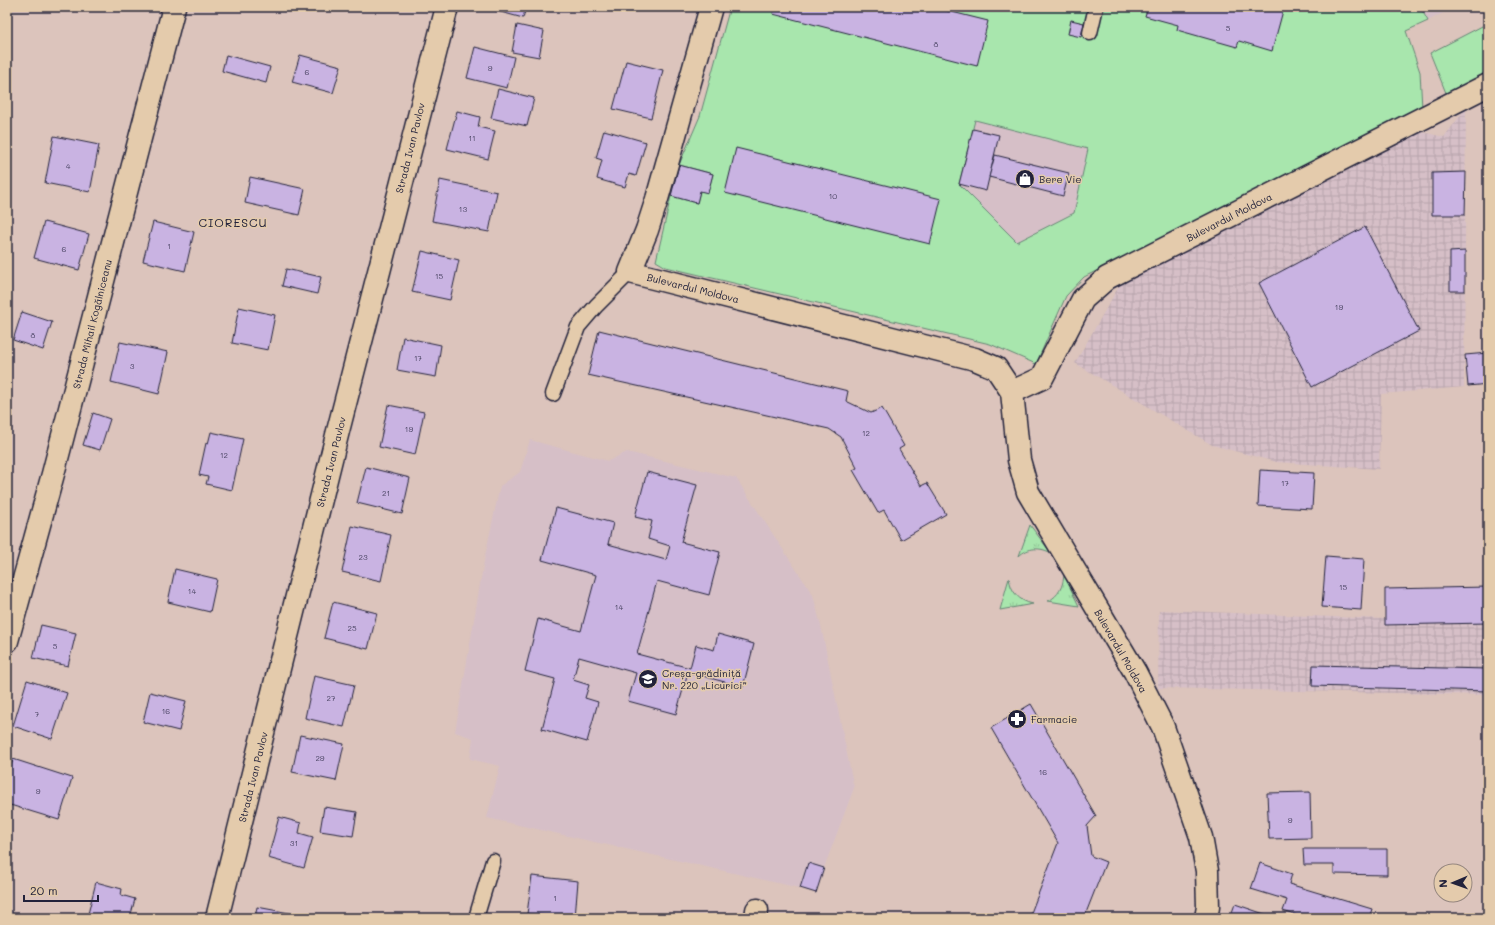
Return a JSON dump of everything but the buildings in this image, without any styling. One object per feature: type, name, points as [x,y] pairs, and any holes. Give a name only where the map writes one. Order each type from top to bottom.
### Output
[{"type":"street","name":"Strada Mihail Kogălniceanu","points":[[7,641],[53,474],[174,7]]},
{"type":"street","name":"Strada Ivan Pavlov","points":[[217,918],[338,431],[446,7]]},
{"type":"street","points":[[630,272],[657,199],[711,7]]},
{"type":"street","name":"Bulevardul Moldova","points":[[1012,392],[1042,378],[1083,299],[1107,278],[1488,85]]},
{"type":"street","name":"Bulevardul Moldova","points":[[630,272],[975,359],[996,368],[1012,392],[1019,460],[1028,492],[1135,672],[1163,727],[1201,838],[1207,872],[1208,907],[1206,918]]},
{"type":"lane","points":[[1090,33],[1096,7]]},
{"type":"lane","points":[[553,394],[578,327],[596,306],[630,272]]},
{"type":"lane","points":[[476,918],[493,861]]},
{"type":"shaded area","points":[[1420,7],[1454,7],[1428,21]]},
{"type":"shaded area","points":[[1466,108],[1464,387],[1381,394],[1379,469],[1276,462],[1212,445],[1075,363],[1123,279],[1418,131],[1444,137]]},
{"type":"shaded area","points":[[975,120],[1088,149],[1074,213],[1017,242],[959,184]]},
{"type":"shaded area","name":"Creșa-grădiniță Nr. 220 „Licurici”","points":[[530,440],[608,461],[627,452],[736,478],[813,595],[821,626],[854,788],[824,868],[808,863],[800,888],[487,818],[500,766],[470,759],[473,738],[455,732],[484,561],[500,486],[520,472]]},
{"type":"shaded area","points":[[1488,587],[1488,695],[1158,688],[1159,610],[1385,619],[1385,589]]},
{"type":"green space","points":[[730,7],[1420,7],[1428,21],[1406,31],[1420,72],[1422,108],[1084,277],[1066,296],[1036,364],[990,344],[666,267],[656,261],[671,196],[697,203],[700,191],[708,192],[713,174],[679,165],[700,116]],"holes":[[[975,120],[1088,149],[1074,213],[1017,242],[959,184]]]},
{"type":"green space","points":[[1488,23],[1488,77],[1448,98],[1430,53]]},
{"type":"green space","points":[[1030,525],[1051,553],[1035,549],[1026,551],[1019,556]]},
{"type":"green space","points":[[1064,575],[1079,606],[1048,601],[1052,599],[1060,590]]},
{"type":"green space","points":[[1009,578],[1011,587],[1016,595],[1028,603],[1033,604],[1000,610]]},
{"type":"place","name":"Bere Vie","points":[[1025,179]]},
{"type":"place","name":"Creșa-grădiniță Nr. 220 „Licurici”","points":[[648,679]]},
{"type":"place","name":"Farmacie","points":[[1017,719]]},
{"type":"district","name":"CIORESCU","points":[[233,223]]}]
